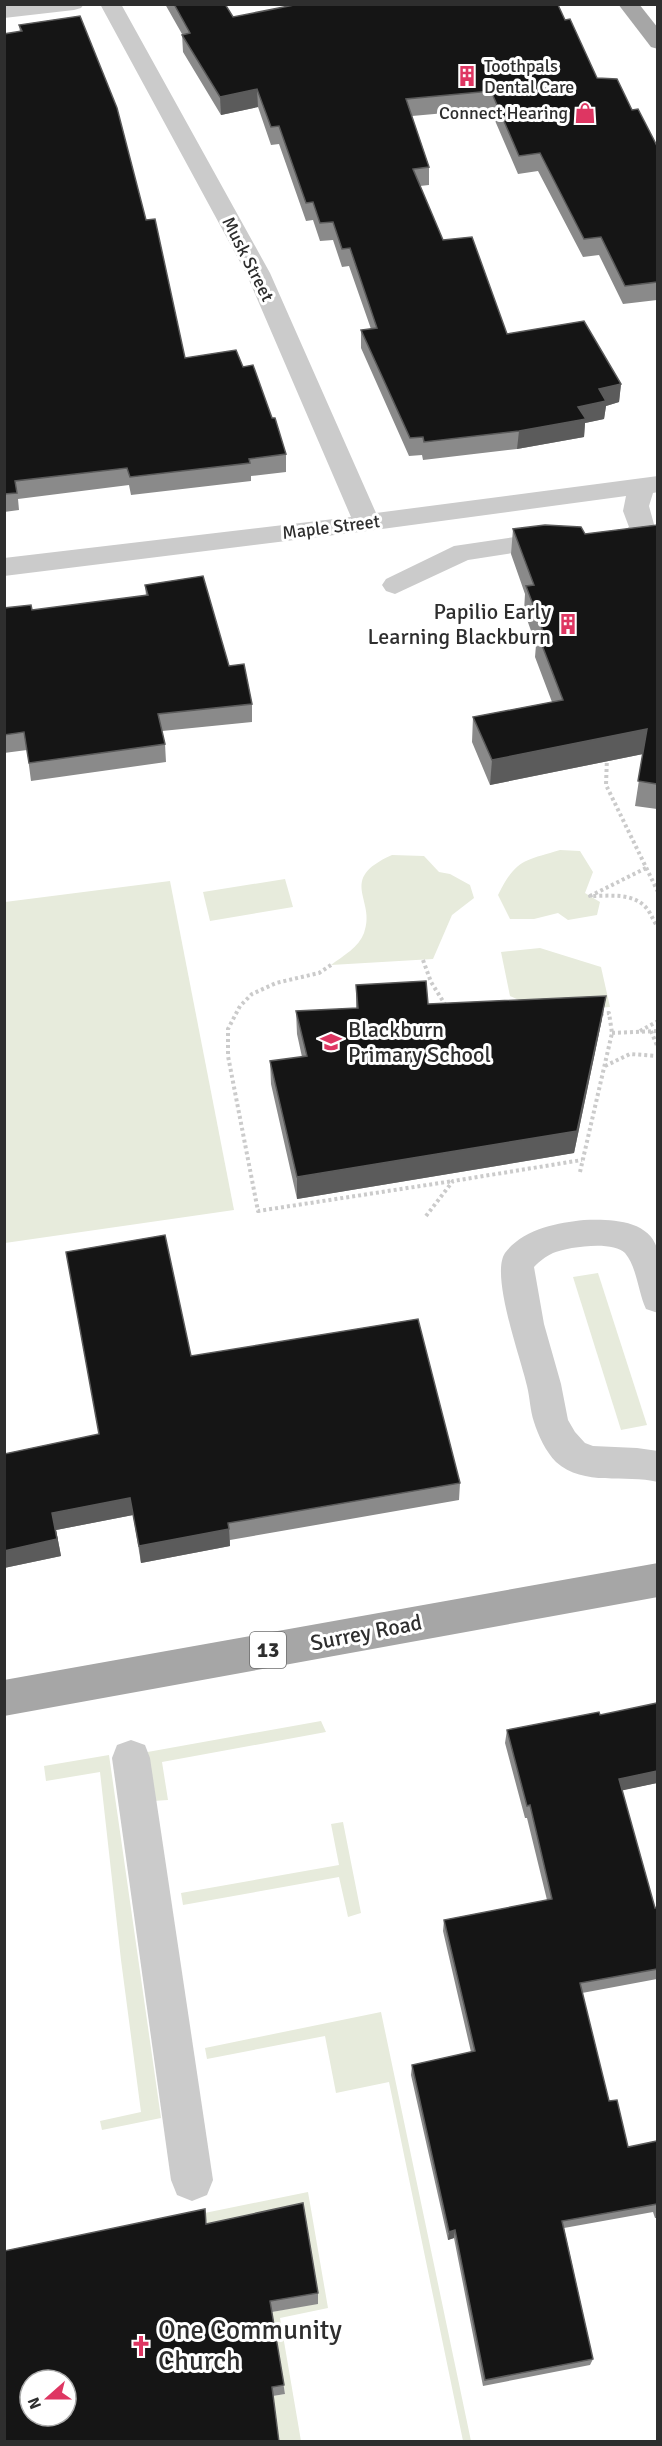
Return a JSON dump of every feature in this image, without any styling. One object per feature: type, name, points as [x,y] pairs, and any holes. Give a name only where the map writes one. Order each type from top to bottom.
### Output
[{"type":"main road","points":[[628,4],[657,43]]},
{"type":"main road","name":"Surrey Road","points":[[4,1698],[657,1580]]},
{"type":"street","points":[[4,12],[74,4]]},
{"type":"street","name":"Musk Street","points":[[110,4],[258,273],[367,523]]},
{"type":"street","points":[[395,585],[463,552],[562,538],[603,542],[626,540],[638,535],[642,528],[636,512],[635,500],[651,485]]},
{"type":"street","name":"Maple Street","points":[[4,567],[367,523],[651,485]]},
{"type":"street","points":[[657,1299],[642,1251],[634,1240],[614,1233],[579,1234],[558,1238],[533,1247],[517,1263],[523,1307],[552,1420],[561,1442],[573,1454],[593,1462],[620,1465],[642,1462],[657,1467]]},
{"type":"street","points":[[131,1758],[192,2180]]},
{"type":"path","points":[[609,750],[606,760],[606,785],[657,892]]},
{"type":"path","points":[[646,868],[590,896],[620,896],[640,902],[648,910],[657,927]]},
{"type":"path","points":[[423,960],[431,982],[446,1006]]},
{"type":"path","points":[[331,965],[319,973],[276,983],[252,994],[240,1006],[228,1029],[228,1056],[258,1211],[582,1160]]},
{"type":"path","points":[[580,1172],[612,1033],[609,1013],[589,1014]]},
{"type":"path","points":[[638,1032],[657,1021]]},
{"type":"path","points":[[651,1031],[657,1048]]},
{"type":"path","points":[[612,1033],[657,1031]]},
{"type":"path","points":[[604,1066],[616,1058],[634,1052],[657,1056]]},
{"type":"path","points":[[426,1216],[453,1181]]},
{"type":"shaded area","points":[[560,850],[580,851],[593,872],[585,893],[600,902],[597,915],[568,920],[558,913],[534,919],[510,919],[498,895],[510,874],[522,863]]},
{"type":"shaded area","points":[[392,855],[424,856],[439,872],[450,874],[470,885],[474,898],[452,915],[433,959],[331,965],[355,947],[362,938],[367,921],[362,882],[366,873],[375,864]]},
{"type":"shaded area","points":[[285,879],[293,907],[210,921],[203,892]]},
{"type":"shaded area","points":[[170,881],[234,1210],[5,1243],[5,902]]},
{"type":"shaded area","points":[[540,948],[601,967],[610,1007],[546,1012],[510,996],[501,952]]},
{"type":"shaded area","points":[[598,1273],[647,1425],[621,1430],[573,1277]]},
{"type":"shaded area","points":[[321,1721],[326,1732],[162,1762],[168,1800],[153,1801],[142,1753]]},
{"type":"shaded area","points":[[109,1755],[161,2118],[102,2130],[100,2121],[141,2112],[100,1772],[46,1781],[44,1766]]},
{"type":"shaded area","points":[[343,1822],[361,1913],[348,1917],[339,1877],[183,1905],[181,1893],[339,1865],[331,1824]]},
{"type":"shaded area","points":[[381,2012],[471,2441],[463,2441],[389,2082],[336,2093],[325,2036],[207,2059],[205,2048]]},
{"type":"shaded area","points":[[308,2192],[328,2308],[280,2318],[301,2441],[279,2441],[273,2396],[285,2394],[272,2312],[318,2303],[305,2215],[208,2236],[207,2221],[4,2254]]},
{"type":"building","points":[[174,4],[225,4],[233,17],[299,4],[558,5],[565,20],[570,19],[597,78],[617,79],[632,110],[638,109],[657,146],[657,282],[625,286],[601,237],[584,239],[540,153],[519,156],[491,91],[406,99],[429,167],[413,169],[443,240],[472,237],[507,334],[584,321],[621,384],[599,389],[606,401],[578,407],[586,419],[519,431],[424,442],[423,437],[410,438],[361,330],[377,328],[350,248],[342,249],[333,222],[320,223],[313,202],[306,203],[279,126],[271,127],[257,89],[220,97],[182,35],[190,33]]},
{"type":"building","points":[[80,16],[117,108],[146,220],[155,219],[185,358],[236,350],[243,367],[253,365],[272,418],[275,418],[286,454],[249,459],[250,463],[130,477],[127,468],[15,481],[17,493],[4,494],[4,34],[22,31],[19,25]]},
{"type":"building","points":[[545,525],[581,527],[585,534],[657,525],[657,784],[638,781],[647,729],[492,760],[473,717],[563,700],[537,632],[543,631],[526,586],[534,585],[513,529]]},
{"type":"building","points":[[203,576],[229,666],[244,664],[252,704],[158,714],[165,744],[29,763],[24,732],[4,735],[4,608],[31,605],[32,610],[148,595],[145,585]]},
{"type":"building","points":[[426,981],[428,1004],[606,996],[577,1131],[297,1177],[270,1061],[307,1056],[296,1011],[358,1008],[356,985]]},
{"type":"building","points":[[165,1235],[191,1356],[418,1319],[460,1483],[228,1523],[229,1529],[139,1546],[130,1498],[52,1513],[57,1539],[4,1551],[4,1454],[99,1434],[66,1252]]},
{"type":"building","points":[[657,1703],[657,1771],[619,1779],[655,1908],[657,1907],[657,1969],[580,1983],[609,2101],[617,2100],[628,2147],[657,2141],[657,2204],[562,2221],[593,2359],[485,2380],[455,2230],[449,2232],[412,2065],[475,2051],[444,1920],[552,1899],[530,1805],[527,1806],[507,1730]]},
{"type":"building","name":"One Community Church","points":[[303,2203],[318,2293],[270,2301],[284,2385],[272,2387],[279,2442],[4,2442],[4,2251],[205,2209],[206,2224]]},
{"type":"place","name":"Toothpals Dental Care","points":[[467,76]]},
{"type":"place","name":"Connect Hearing","points":[[585,113]]},
{"type":"place","name":"Papilio Early Learning Blackburn","points":[[568,624]]},
{"type":"place","name":"Blackburn Primary School","points":[[331,1042]]},
{"type":"place","name":"One Community Church","points":[[141,2346]]}]
